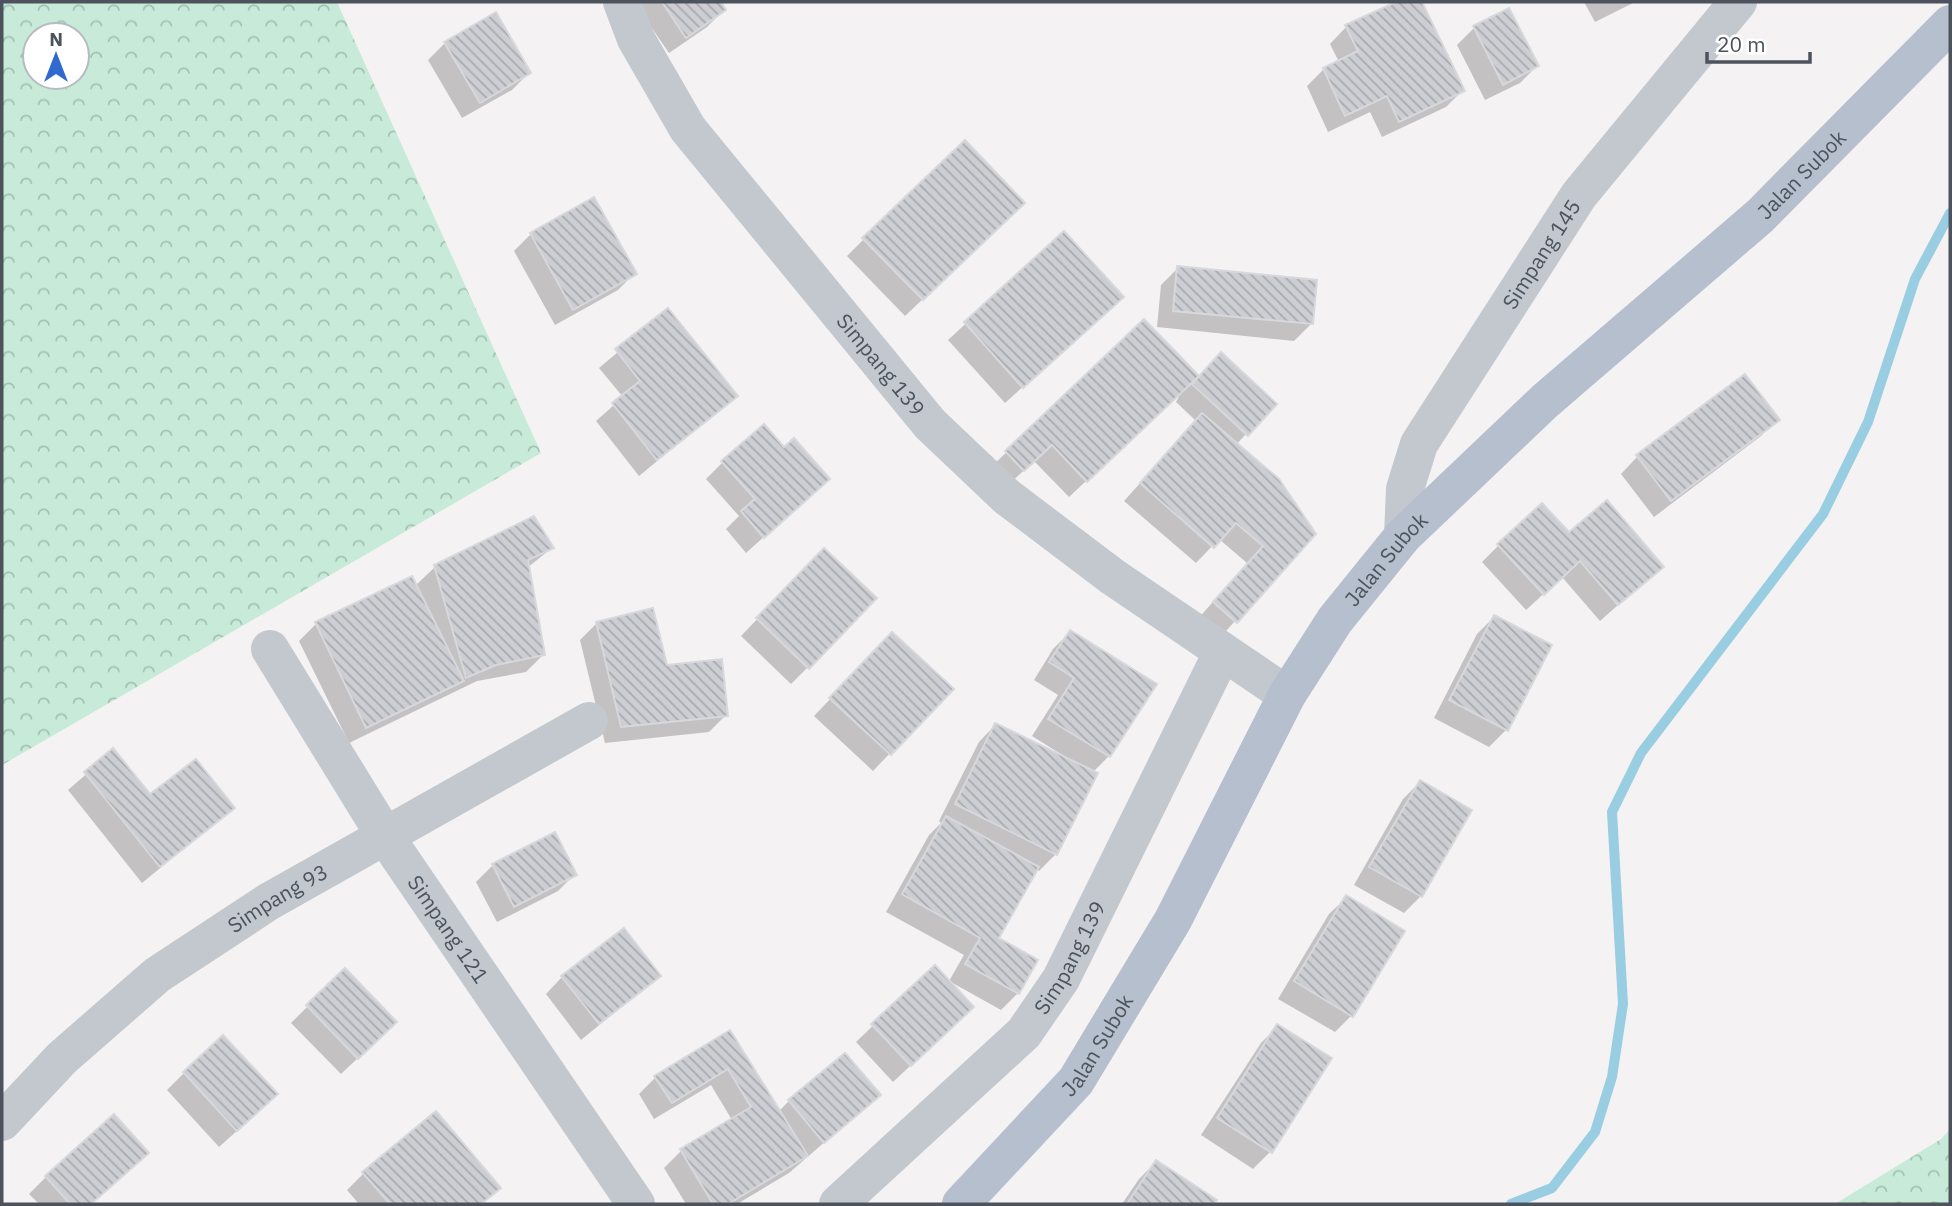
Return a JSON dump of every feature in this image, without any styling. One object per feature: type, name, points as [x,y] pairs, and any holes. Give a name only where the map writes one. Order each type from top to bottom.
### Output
[{"type":"main road","name":"Jalan Subok","points":[[961,1204],[1076,1081],[1173,920],[1287,695],[1335,620],[1403,536],[1545,401],[1760,216],[1950,24]]},
{"type":"street","name":"Simpang 139","points":[[622,2],[636,39],[688,129],[930,424],[1007,496],[1113,577],[1287,695]]},
{"type":"street","name":"Simpang 145","points":[[1403,536],[1405,489],[1419,443],[1578,195],[1738,2]]},
{"type":"street","name":"Simpang 121","points":[[270,649],[385,835],[636,1204]]},
{"type":"street","name":"Simpang 139","points":[[838,1204],[1024,1033],[1061,979],[1222,653]]},
{"type":"street","name":"Simpang 93","points":[[2,1122],[62,1058],[157,975],[268,902],[589,721]]},
{"type":"green space","points":[[2,2],[337,2],[541,453],[2,765]]},
{"type":"green space","points":[[1950,1129],[1950,1204],[1835,1204],[1941,1139]]},
{"type":"building","points":[[662,2],[721,2],[726,10],[686,38]]},
{"type":"building","points":[[1396,2],[1422,2],[1465,91],[1399,122],[1387,96],[1345,116],[1323,68],[1358,51],[1345,25]]},
{"type":"building","points":[[1509,8],[1539,66],[1503,85],[1473,26]]},
{"type":"building","points":[[496,12],[531,73],[480,103],[444,42]]},
{"type":"building","points":[[965,140],[1025,203],[923,300],[862,238]]},
{"type":"building","points":[[594,197],[637,274],[573,310],[530,233]]},
{"type":"building","points":[[1064,231],[1124,297],[1023,388],[964,322]]},
{"type":"building","points":[[1177,266],[1317,280],[1313,324],[1173,311]]},
{"type":"building","points":[[668,308],[738,396],[657,460],[612,403],[640,381],[615,349]]},
{"type":"building","points":[[1144,319],[1199,376],[1087,482],[1052,445],[1024,471],[1005,451]]},
{"type":"building","points":[[1221,352],[1277,404],[1248,436],[1192,384]]},
{"type":"building","points":[[1745,374],[1780,420],[1671,501],[1636,455]]},
{"type":"building","points":[[1202,413],[1279,479],[1316,534],[1237,623],[1213,602],[1263,546],[1236,523],[1214,548],[1140,483]]},
{"type":"building","points":[[764,424],[784,447],[794,438],[830,479],[764,538],[741,511],[755,499],[721,461]]},
{"type":"building","points":[[1607,500],[1664,567],[1618,605],[1580,561],[1544,595],[1497,544],[1542,503],[1569,532]]},
{"type":"building","points":[[534,516],[554,548],[528,560],[545,655],[496,665],[466,678],[434,565]]},
{"type":"building","points":[[824,548],[877,598],[809,669],[756,618]]},
{"type":"building","points":[[412,576],[464,681],[366,728],[315,622]]},
{"type":"building","points":[[653,608],[667,665],[722,659],[728,716],[621,727],[596,622]]},
{"type":"building","points":[[1494,615],[1552,645],[1508,731],[1449,700]]},
{"type":"building","points":[[1070,630],[1157,684],[1110,757],[1048,719],[1074,678],[1049,662]]},
{"type":"building","points":[[892,632],[954,689],[891,755],[829,698]]},
{"type":"building","points":[[995,723],[1098,773],[1057,855],[955,804]]},
{"type":"building","points":[[113,748],[150,794],[196,759],[235,808],[160,867],[84,772]]},
{"type":"building","points":[[1420,780],[1472,810],[1422,897],[1369,867]]},
{"type":"building","points":[[946,816],[1039,867],[999,938],[1038,960],[1019,994],[965,964],[980,938],[902,894]]},
{"type":"building","points":[[555,832],[577,875],[514,907],[492,864]]},
{"type":"building","points":[[1346,895],[1405,931],[1353,1017],[1294,981]]},
{"type":"building","points":[[624,928],[661,976],[599,1024],[561,976]]},
{"type":"building","points":[[935,965],[974,1007],[911,1066],[871,1024]]},
{"type":"building","points":[[345,968],[397,1022],[358,1059],[306,1005]]},
{"type":"building","points":[[1277,1024],[1332,1058],[1272,1153],[1217,1118]]},
{"type":"building","points":[[730,1030],[808,1156],[728,1204],[713,1204],[680,1149],[751,1107],[728,1069],[672,1103],[654,1076]]},
{"type":"building","points":[[223,1035],[278,1094],[237,1131],[183,1072]]},
{"type":"building","points":[[845,1053],[881,1095],[824,1143],[788,1100]]},
{"type":"building","points":[[436,1111],[501,1188],[481,1204],[390,1204],[362,1172]]},
{"type":"building","points":[[114,1114],[149,1153],[91,1204],[70,1204],[45,1176]]},
{"type":"building","points":[[1156,1160],[1217,1200],[1214,1204],[1127,1204]]},
{"type":"waterway","points":[[1511,1204],[1552,1188],[1595,1132],[1612,1077],[1623,1004],[1612,812],[1641,753],[1823,514],[1868,422],[1915,279],[1950,213]]}]
